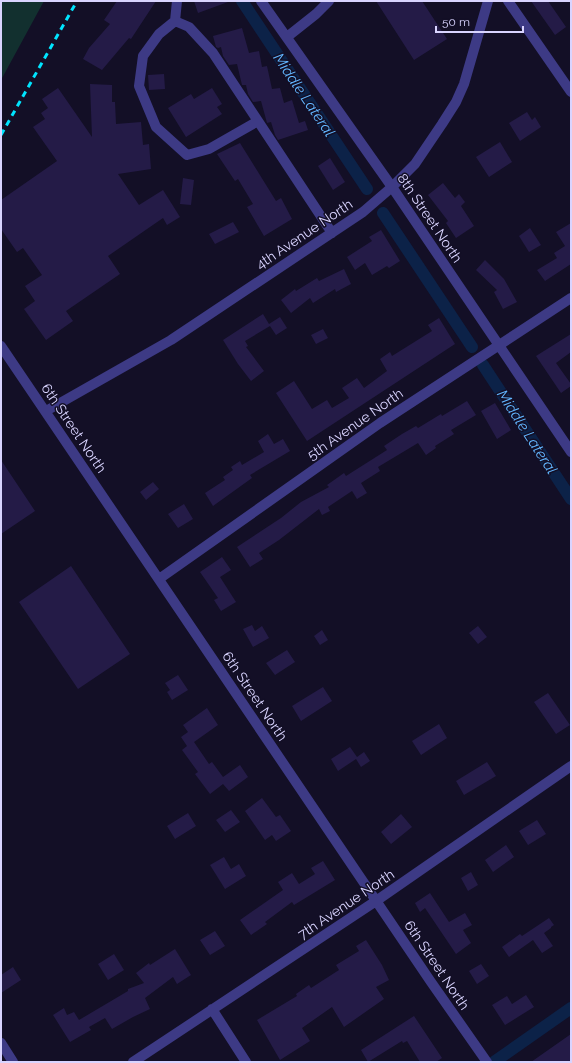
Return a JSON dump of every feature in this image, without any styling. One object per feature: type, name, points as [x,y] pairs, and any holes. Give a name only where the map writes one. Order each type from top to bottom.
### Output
[{"type":"street","points":[[177,1],[175,21],[159,34],[143,56],[139,86],[156,127],[187,155],[209,149],[258,121]]},
{"type":"street","name":"8th Street North","points":[[261,1],[392,187],[571,452]]},
{"type":"street","points":[[287,37],[316,14],[329,1]]},
{"type":"street","name":"4th Avenue North","points":[[46,412],[171,340],[363,212],[392,187],[415,164],[456,102],[464,84],[488,1]]},
{"type":"street","points":[[508,1],[568,80],[571,92]]},
{"type":"street","points":[[175,21],[189,27],[213,53],[332,233]]},
{"type":"street","name":"5th Avenue North","points":[[159,579],[380,423],[571,298]]},
{"type":"street","name":"6th Street North","points":[[1,346],[431,982],[485,1058]]},
{"type":"street","name":"7th Avenue North","points":[[133,1062],[376,901],[571,766]]},
{"type":"street","points":[[212,1009],[246,1062]]},
{"type":"street","points":[[1,1043],[12,1062]]},
{"type":"green space","points":[[1,1],[44,1],[1,80]]},
{"type":"building","points":[[117,1],[156,1],[131,39],[129,38],[102,70],[83,59],[89,48],[110,24],[104,20]]},
{"type":"building","points":[[194,1],[228,1],[228,2],[198,13]]},
{"type":"building","points":[[376,1],[422,1],[447,39],[414,60]]},
{"type":"building","points":[[531,1],[548,1],[566,27],[555,35]]},
{"type":"building","points":[[242,28],[249,53],[259,51],[262,67],[267,66],[272,89],[280,88],[284,103],[292,100],[299,123],[305,121],[308,130],[278,140],[271,122],[267,123],[261,101],[253,102],[248,94],[246,85],[242,85],[237,64],[229,65],[223,56],[221,47],[216,47],[213,36]]},
{"type":"building","points":[[164,74],[165,89],[149,90],[148,75]]},
{"type":"building","points":[[90,84],[112,85],[112,102],[115,102],[116,124],[141,122],[143,145],[149,144],[151,169],[118,174],[139,205],[163,190],[180,217],[167,225],[163,218],[108,256],[120,274],[66,311],[73,321],[46,340],[24,309],[35,301],[25,286],[42,275],[23,248],[17,252],[1,229],[1,200],[57,161],[33,127],[45,119],[41,113],[48,108],[42,99],[58,88],[92,137]]},
{"type":"building","points":[[212,88],[222,104],[217,107],[222,114],[186,137],[168,108],[191,94],[194,99]]},
{"type":"building","points":[[527,112],[532,120],[535,117],[541,127],[520,141],[509,123]]},
{"type":"building","points":[[500,142],[512,162],[489,177],[476,157]]},
{"type":"building","points":[[240,143],[276,201],[281,198],[292,219],[264,236],[247,207],[253,204],[238,179],[235,181],[217,154]]},
{"type":"building","points":[[330,158],[345,182],[333,190],[318,166]]},
{"type":"building","points":[[183,178],[194,180],[191,205],[180,204]]},
{"type":"building","points":[[443,183],[455,198],[459,194],[465,202],[461,206],[474,226],[456,238],[446,223],[448,221],[428,195]]},
{"type":"building","points":[[233,222],[239,232],[215,244],[209,234]]},
{"type":"building","points":[[571,223],[571,264],[545,281],[537,270],[557,258],[554,253],[565,246],[556,232]]},
{"type":"building","points":[[530,228],[541,245],[529,252],[519,236]]},
{"type":"building","points":[[381,230],[400,261],[389,268],[387,266],[372,275],[365,263],[355,270],[347,257],[372,241],[369,237]]},
{"type":"building","points":[[485,260],[504,279],[517,302],[503,309],[494,292],[497,290],[476,270]]},
{"type":"building","points":[[344,269],[351,284],[336,292],[335,289],[313,303],[310,298],[291,313],[281,300],[295,289],[296,291],[317,278],[319,281]]},
{"type":"building","points":[[263,314],[269,324],[280,317],[287,328],[276,335],[270,326],[245,341],[248,346],[246,347],[264,371],[251,381],[223,340]]},
{"type":"building","points":[[439,318],[455,344],[307,441],[276,393],[294,381],[312,409],[327,400],[332,408],[349,398],[342,388],[357,378],[364,388],[387,371],[380,359],[390,352],[392,356],[432,331],[428,325]]},
{"type":"building","points":[[323,329],[328,338],[316,344],[311,335]]},
{"type":"building","points":[[571,334],[571,352],[556,363],[571,384],[571,386],[561,393],[536,356]]},
{"type":"building","points":[[467,401],[476,415],[451,430],[454,434],[435,446],[436,448],[426,455],[418,443],[378,467],[380,471],[361,483],[367,493],[357,499],[352,491],[328,507],[330,511],[322,515],[319,509],[279,540],[259,553],[263,559],[250,567],[237,547],[281,518],[301,502],[329,487],[327,485],[344,473],[346,476],[387,450],[384,446],[402,434],[416,426],[418,428],[441,414],[442,416]]},
{"type":"building","points":[[495,403],[511,430],[497,439],[481,411]]},
{"type":"building","points":[[268,434],[274,444],[283,439],[290,451],[250,475],[252,478],[213,506],[205,493],[225,480],[223,477],[233,470],[231,467],[240,461],[242,465],[264,452],[258,441]]},
{"type":"building","points":[[1,460],[35,511],[1,534]]},
{"type":"building","points":[[153,482],[159,489],[146,500],[140,492]]},
{"type":"building","points":[[184,504],[193,519],[178,528],[168,514]]},
{"type":"building","points":[[222,557],[231,570],[220,577],[236,602],[221,611],[214,600],[218,598],[200,572]]},
{"type":"building","points":[[71,566],[130,654],[78,689],[19,602]]},
{"type":"building","points":[[252,625],[255,631],[262,626],[269,638],[253,647],[243,629]]},
{"type":"building","points":[[478,626],[487,637],[478,644],[469,633]]},
{"type":"building","points":[[322,630],[328,640],[320,645],[314,636]]},
{"type":"building","points":[[287,650],[295,662],[275,675],[266,663]]},
{"type":"building","points":[[178,675],[188,690],[172,700],[167,692],[170,690],[165,683]]},
{"type":"building","points":[[323,687],[332,701],[301,721],[292,706]]},
{"type":"building","points":[[548,693],[570,725],[556,734],[534,702]]},
{"type":"building","points":[[207,708],[218,725],[194,742],[209,764],[212,762],[223,777],[240,765],[248,777],[229,791],[223,784],[210,794],[195,774],[198,772],[182,750],[187,746],[181,737],[188,732],[183,725]]},
{"type":"building","points":[[439,724],[447,738],[421,755],[412,741]]},
{"type":"building","points":[[350,747],[357,757],[364,752],[370,761],[361,767],[356,759],[338,771],[331,759]]},
{"type":"building","points":[[487,762],[496,776],[464,795],[456,781]]},
{"type":"building","points":[[262,798],[276,817],[280,815],[291,831],[276,841],[272,835],[265,840],[245,811]]},
{"type":"building","points":[[231,810],[240,822],[225,832],[216,820]]},
{"type":"building","points":[[188,813],[196,826],[175,839],[167,826]]},
{"type":"building","points":[[401,814],[412,827],[391,844],[381,832]]},
{"type":"building","points":[[537,820],[546,834],[528,845],[519,831]]},
{"type":"building","points":[[506,845],[514,857],[493,872],[485,860]]},
{"type":"building","points":[[224,857],[231,869],[239,864],[246,876],[225,889],[210,865]]},
{"type":"building","points":[[323,861],[335,880],[294,905],[292,902],[265,922],[267,924],[251,935],[240,920],[283,890],[278,882],[292,873],[299,884],[315,874],[311,868]]},
{"type":"building","points":[[471,872],[478,885],[468,891],[461,878]]},
{"type":"building","points":[[430,893],[449,922],[465,913],[472,925],[463,930],[471,943],[456,954],[425,908],[420,912],[415,903]]},
{"type":"building","points":[[549,918],[554,925],[544,933],[553,946],[542,953],[533,940],[509,957],[502,947],[520,934],[522,936]]},
{"type":"building","points":[[215,931],[225,946],[210,955],[200,940]]},
{"type":"building","points":[[366,940],[382,965],[389,980],[376,987],[384,999],[344,1027],[332,1007],[302,1028],[310,1041],[280,1060],[257,1020],[297,996],[296,994],[309,985],[311,988],[339,970],[336,965],[359,951],[356,946]]},
{"type":"building","points":[[175,949],[191,975],[177,984],[173,977],[145,998],[150,1009],[112,1029],[105,1018],[89,1027],[91,1030],[70,1042],[53,1015],[64,1008],[67,1015],[74,1012],[79,1020],[128,991],[128,989],[144,983],[136,973],[149,963],[150,965]]},
{"type":"building","points":[[114,954],[124,970],[108,980],[98,964]]},
{"type":"building","points":[[481,964],[489,976],[477,984],[469,971]]},
{"type":"building","points":[[13,967],[21,980],[1,993],[1,975]]},
{"type":"building","points":[[526,995],[534,1007],[505,1025],[492,1005],[507,996],[512,1004]]},
{"type":"building","points":[[414,1016],[442,1058],[436,1062],[420,1062],[407,1041],[403,1043],[402,1041],[368,1062],[361,1050]]},
{"type":"building","points":[[571,1034],[571,1062],[531,1062]]},
{"type":"waterway","name":"Middle Lateral","points":[[242,1],[367,189]]},
{"type":"waterway","name":"Middle Lateral","points":[[383,213],[472,347]]},
{"type":"waterway","name":"Middle Lateral","points":[[483,365],[571,499]]},
{"type":"waterway","points":[[494,1062],[571,1008]]},
{"type":"railway","points":[[1,135],[77,1]]}]
